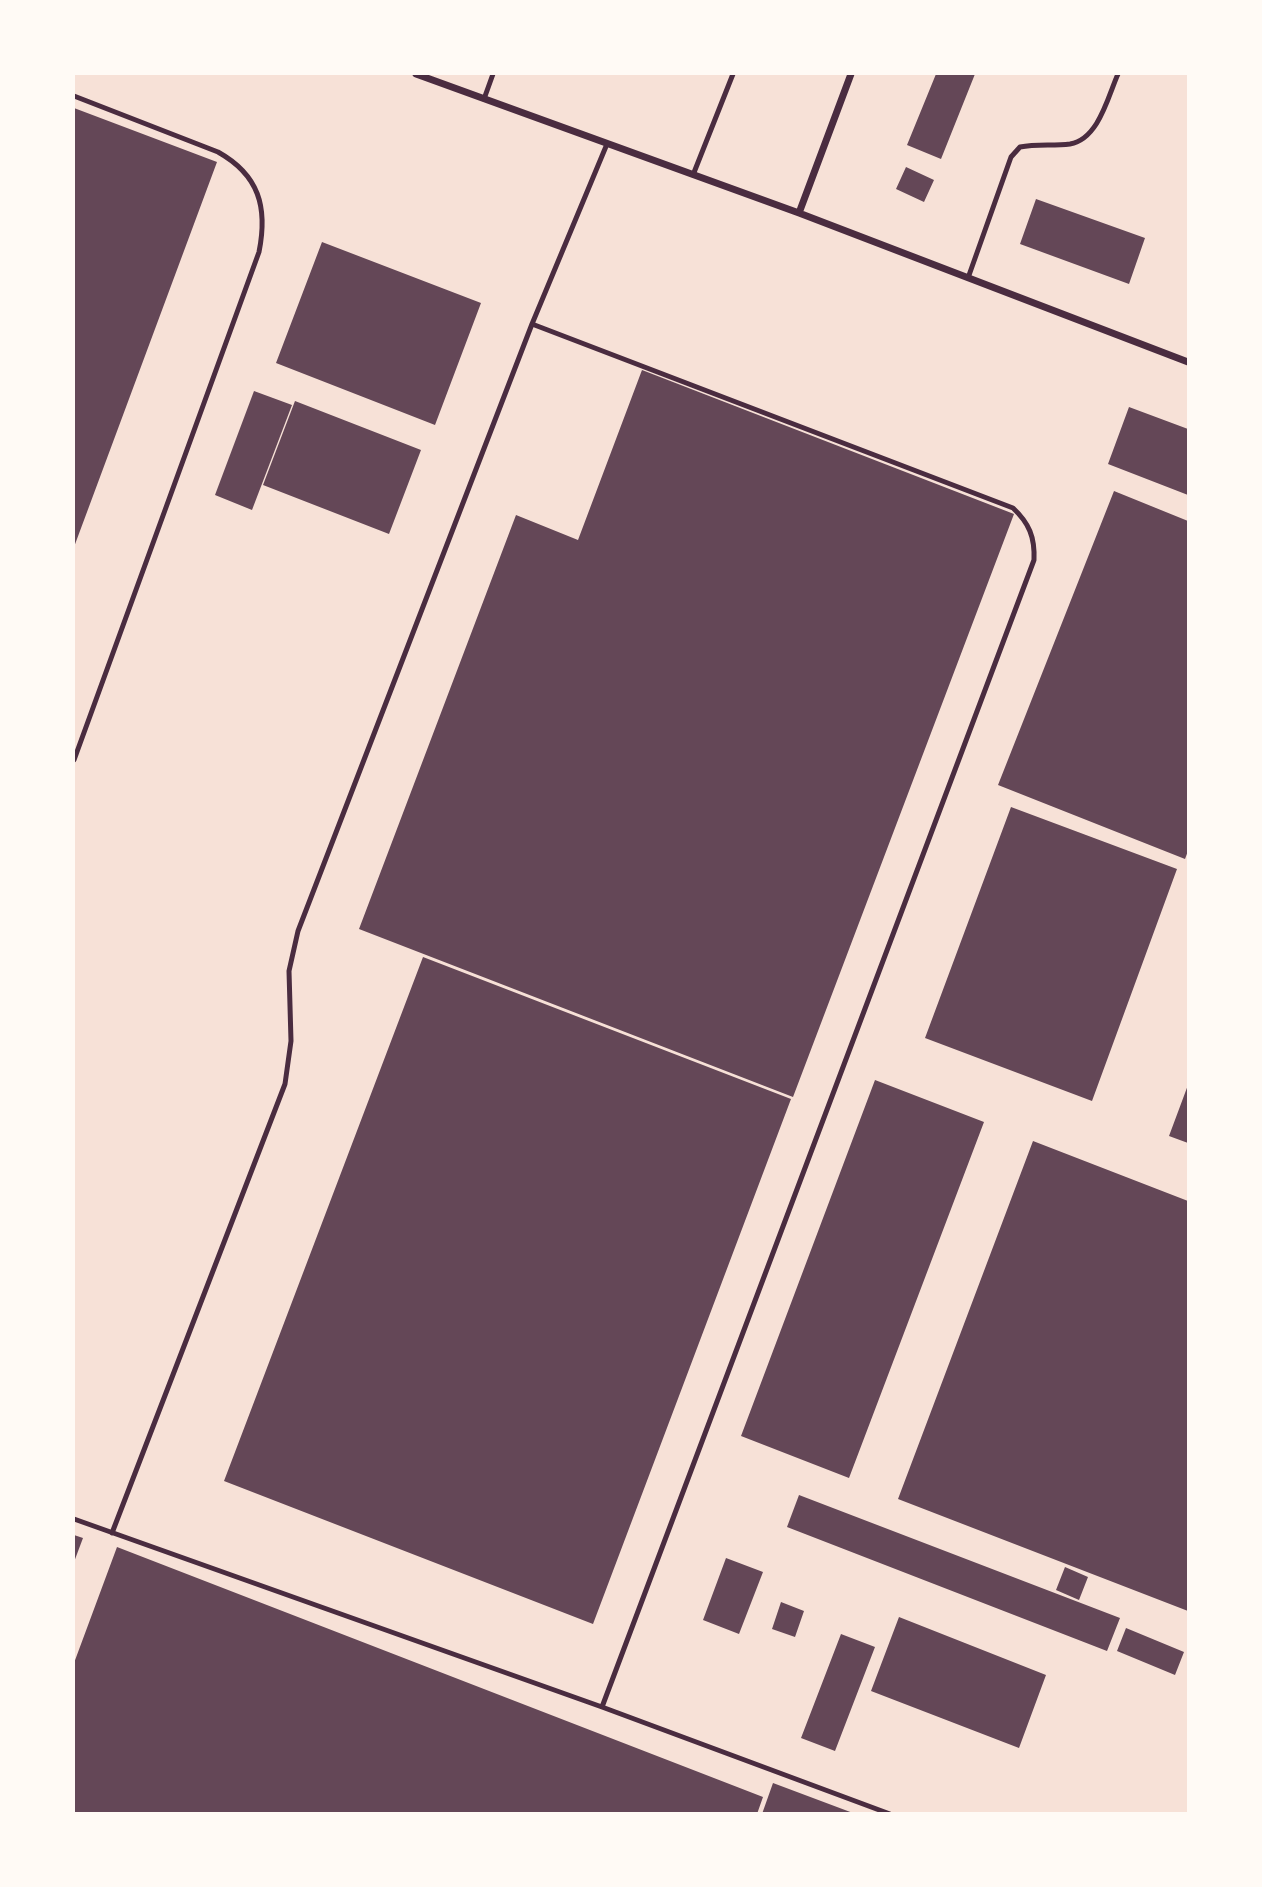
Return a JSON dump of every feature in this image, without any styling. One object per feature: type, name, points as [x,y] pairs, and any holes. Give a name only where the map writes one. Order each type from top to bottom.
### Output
[{"type":"street","points":[[416,74],[799,213],[1188,362]]},
{"type":"street","points":[[799,213],[851,74]]},
{"type":"lane","points":[[484,99],[493,74]]},
{"type":"lane","points":[[693,175],[733,74]]},
{"type":"lane","points":[[968,278],[1011,156],[1020,147],[1068,144],[1087,135],[1096,126],[1118,74]]},
{"type":"lane","points":[[74,96],[218,152],[238,163],[252,181],[262,216],[259,252],[74,760]]},
{"type":"lane","points":[[112,1533],[285,1084],[291,1041],[289,971],[298,931],[532,324],[607,144]]},
{"type":"lane","points":[[532,324],[1013,508],[1026,520],[1035,545],[1034,560],[602,1707]]},
{"type":"lane","points":[[74,1519],[602,1707],[890,1814]]},
{"type":"building","points":[[936,74],[975,74],[941,159],[907,145]]},
{"type":"building","points":[[74,108],[217,162],[74,547]]},
{"type":"building","points":[[906,167],[934,180],[924,202],[896,189]]},
{"type":"building","points":[[1036,199],[1145,238],[1129,284],[1020,244]]},
{"type":"building","points":[[322,242],[481,303],[435,425],[276,363]]},
{"type":"building","points":[[642,370],[1014,514],[793,1097],[359,929],[516,515],[578,540]]},
{"type":"building","points":[[254,391],[292,405],[252,510],[215,495]]},
{"type":"building","points":[[295,401],[421,450],[389,534],[263,485]]},
{"type":"building","points":[[1129,407],[1188,429],[1188,495],[1108,464]]},
{"type":"building","points":[[1114,491],[1188,521],[1188,851],[1185,859],[998,785]]},
{"type":"building","points":[[1011,807],[1177,869],[1092,1101],[925,1038]]},
{"type":"building","points":[[423,957],[791,1099],[593,1624],[224,1481]]},
{"type":"building","points":[[875,1080],[984,1122],[849,1478],[741,1436]]},
{"type":"building","points":[[1188,1085],[1188,1143],[1169,1136]]},
{"type":"building","points":[[1033,1141],[1188,1201],[1188,1611],[898,1499]]},
{"type":"building","points":[[799,1495],[1120,1618],[1107,1651],[787,1527]]},
{"type":"building","points":[[74,1535],[83,1538],[74,1562]]},
{"type":"building","points":[[117,1547],[763,1797],[757,1814],[74,1814],[74,1663]]},
{"type":"building","points":[[726,1558],[763,1572],[739,1634],[703,1620]]},
{"type":"building","points":[[1065,1567],[1088,1577],[1079,1600],[1056,1590]]},
{"type":"building","points":[[781,1602],[804,1611],[795,1637],[772,1629]]},
{"type":"building","points":[[899,1617],[1046,1675],[1019,1748],[871,1691]]},
{"type":"building","points":[[1126,1628],[1184,1652],[1175,1675],[1117,1651]]},
{"type":"building","points":[[841,1634],[875,1647],[835,1751],[801,1738]]},
{"type":"building","points":[[773,1783],[853,1813],[853,1814],[762,1814]]}]
